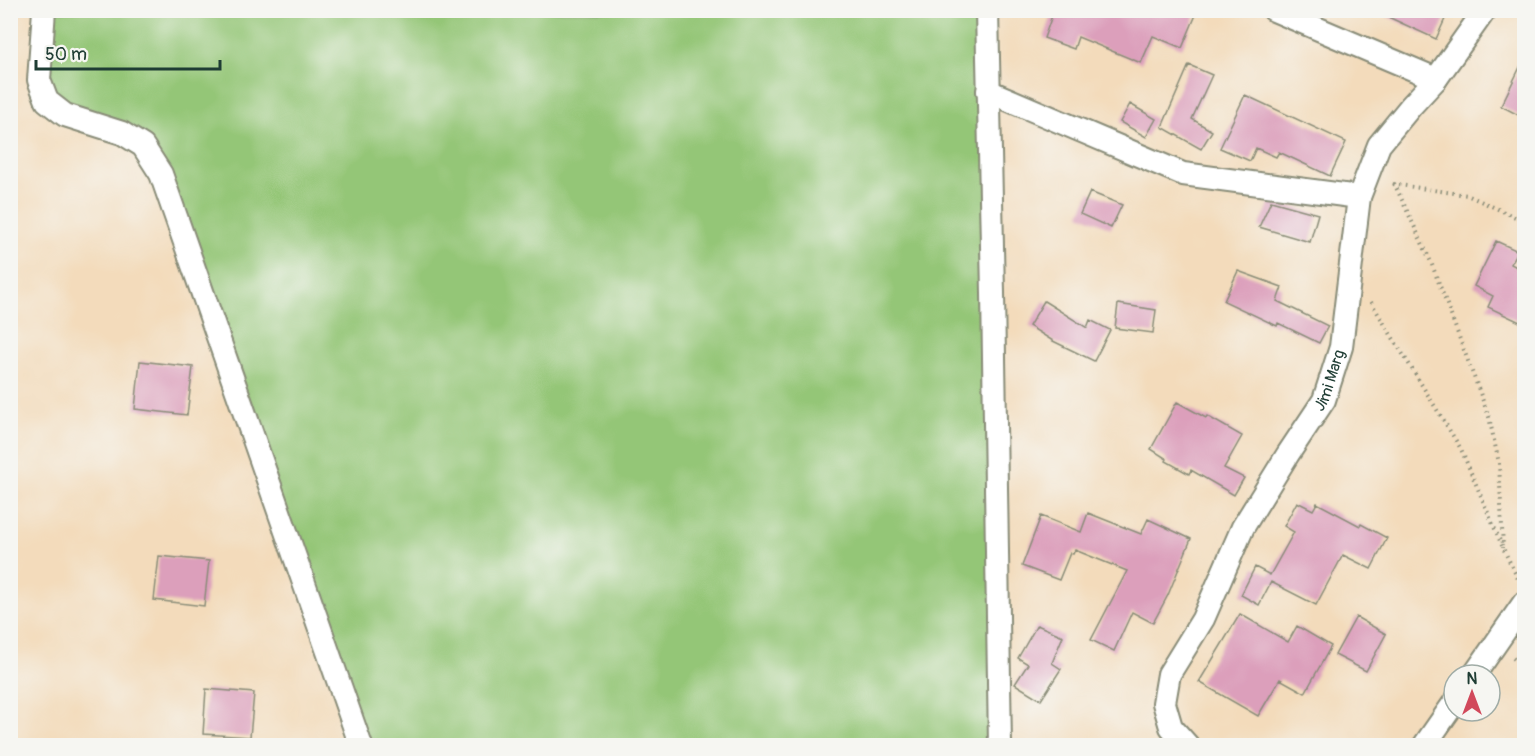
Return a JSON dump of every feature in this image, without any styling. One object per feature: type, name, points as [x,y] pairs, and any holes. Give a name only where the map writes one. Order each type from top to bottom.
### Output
[{"type":"street","points":[[44,10],[39,80],[47,101],[65,115],[122,133],[143,146],[161,174],[361,746]]},
{"type":"street","points":[[1274,10],[1436,79]]},
{"type":"street","name":"Jimi Marg","points":[[1188,746],[1171,727],[1166,711],[1164,703],[1169,674],[1203,619],[1243,527],[1324,400],[1341,347],[1359,197],[1379,145],[1436,79],[1485,10]]},
{"type":"street","points":[[983,13],[988,91],[993,293],[1000,746]]},
{"type":"street","points":[[988,91],[1183,174],[1359,197]]},
{"type":"street","points":[[1481,663],[1522,593]]},
{"type":"street","points":[[1424,746],[1442,721]]},
{"type":"path","points":[[1359,197],[1394,183],[1467,195],[1524,221]]},
{"type":"path","points":[[1394,183],[1431,261],[1489,417],[1499,463],[1503,548]]},
{"type":"path","points":[[1351,271],[1381,316],[1461,449],[1522,593]]},
{"type":"green space","points":[[44,11],[987,11],[1000,745],[361,745],[143,146],[47,101]]},
{"type":"building","points":[[1054,10],[1198,10],[1182,48],[1153,36],[1141,63],[1078,37],[1074,49],[1044,38]]},
{"type":"building","points":[[1373,10],[1449,10],[1436,39]]},
{"type":"building","points":[[1524,59],[1524,118],[1501,106]]},
{"type":"building","points":[[1189,65],[1212,75],[1192,119],[1212,131],[1201,149],[1162,127]]},
{"type":"building","points":[[1245,95],[1346,142],[1330,176],[1279,152],[1276,157],[1256,148],[1250,161],[1220,148]]},
{"type":"building","points":[[1130,104],[1156,119],[1146,137],[1120,122]]},
{"type":"building","points":[[1090,192],[1122,205],[1111,228],[1080,214]]},
{"type":"building","points":[[1271,201],[1318,214],[1310,242],[1259,227]]},
{"type":"building","points":[[1496,241],[1518,251],[1511,264],[1524,271],[1524,324],[1488,307],[1493,296],[1474,286]]},
{"type":"building","points":[[1238,271],[1282,287],[1277,301],[1328,326],[1319,343],[1224,301]]},
{"type":"building","points":[[1044,301],[1087,328],[1090,320],[1110,330],[1094,361],[1053,341],[1029,326]]},
{"type":"building","points":[[1118,304],[1156,310],[1153,333],[1115,328]]},
{"type":"building","points":[[140,361],[193,367],[187,415],[135,409]]},
{"type":"building","points":[[1177,402],[1242,436],[1224,468],[1244,478],[1234,495],[1191,470],[1189,474],[1151,449]]},
{"type":"building","points":[[1297,502],[1313,510],[1317,503],[1387,538],[1371,569],[1343,555],[1316,605],[1271,582],[1259,605],[1241,595],[1255,567],[1270,575],[1294,532],[1284,526]]},
{"type":"building","points":[[1088,513],[1141,534],[1148,519],[1191,539],[1168,595],[1153,623],[1132,612],[1114,651],[1091,640],[1127,571],[1075,550],[1073,554],[1070,553],[1059,580],[1022,566],[1041,516],[1081,532]]},
{"type":"building","points":[[159,556],[209,561],[204,606],[154,600]]},
{"type":"building","points":[[1240,614],[1288,642],[1297,626],[1331,646],[1305,693],[1280,679],[1258,716],[1199,682]]},
{"type":"building","points":[[1356,617],[1386,634],[1366,671],[1335,655]]},
{"type":"building","points":[[1037,625],[1063,636],[1052,663],[1061,669],[1041,700],[1015,684],[1028,664],[1018,658]]},
{"type":"building","points":[[206,689],[254,693],[250,737],[203,734]]}]
